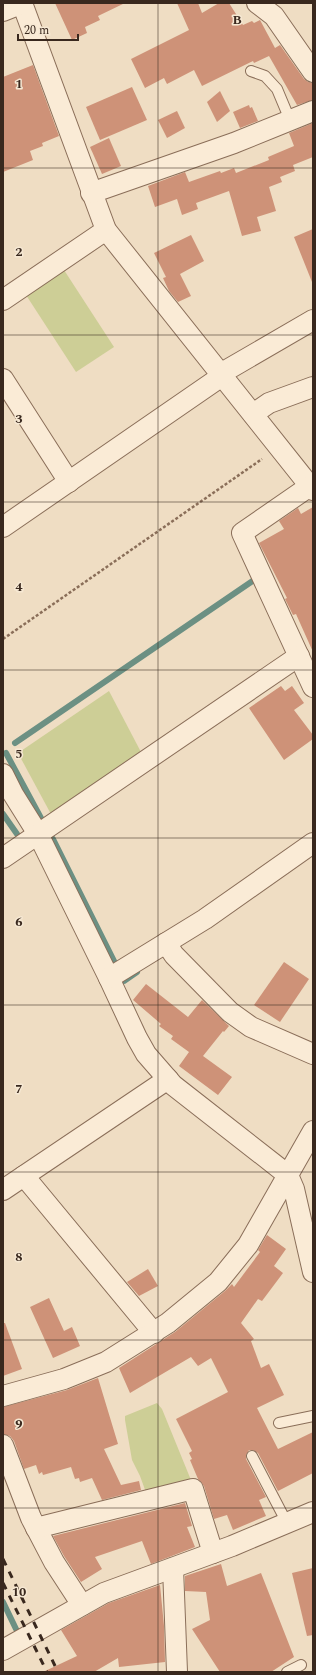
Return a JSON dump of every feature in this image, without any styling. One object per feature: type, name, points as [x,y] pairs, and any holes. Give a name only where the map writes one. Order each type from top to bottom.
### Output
[{"type":"street","points":[[3,11],[22,3],[91,193],[106,230],[311,488],[242,533],[313,687]]},
{"type":"street","points":[[257,3],[274,16],[313,72]]},
{"type":"street","points":[[91,193],[234,143],[313,111]]},
{"type":"street","points":[[3,300],[106,230]]},
{"type":"street","points":[[3,527],[70,482],[221,375],[313,320]]},
{"type":"street","points":[[3,379],[70,482]]},
{"type":"street","points":[[253,414],[269,403],[313,387]]},
{"type":"street","points":[[3,858],[299,656]]},
{"type":"street","points":[[3,774],[13,794],[38,834],[146,1054],[173,1085],[288,1175],[294,1189],[313,1272]]},
{"type":"street","points":[[109,978],[205,918],[313,843]]},
{"type":"street","points":[[166,943],[174,955],[230,1012],[251,1027],[313,1054]]},
{"type":"street","points":[[3,1190],[168,1078]]},
{"type":"street","points":[[3,1396],[64,1380],[99,1365],[154,1333],[218,1282],[248,1245],[313,1131]]},
{"type":"street","points":[[24,1176],[154,1333]]},
{"type":"street","points":[[3,1445],[36,1528],[54,1562],[82,1605]]},
{"type":"street","points":[[36,1528],[193,1490],[213,1552]]},
{"type":"street","points":[[3,1650],[104,1592],[173,1568],[313,1512]]},
{"type":"street","points":[[173,1568],[177,1672]]},
{"type":"lane","points":[[251,72],[265,76],[277,89],[290,120]]},
{"type":"lane","points":[[279,1423],[313,1416]]},
{"type":"lane","points":[[252,1456],[288,1523]]},
{"type":"lane","points":[[288,1672],[302,1665]]},
{"type":"path","points":[[3,639],[279,448]]},
{"type":"green space","points":[[64,270],[114,347],[76,372],[26,295]]},
{"type":"green space","points":[[109,691],[142,754],[52,816],[18,753]]},
{"type":"green space","points":[[157,1403],[162,1409],[193,1485],[148,1498],[132,1460],[125,1416]]},
{"type":"building","points":[[55,3],[125,3],[98,16],[100,20],[85,27],[87,33],[72,40]]},
{"type":"building","points":[[177,3],[198,3],[202,13],[219,3],[229,3],[243,25],[252,21],[254,23],[260,20],[275,48],[280,45],[304,79],[313,83],[313,100],[297,105],[269,56],[254,63],[253,61],[202,86],[194,70],[167,84],[164,78],[145,88],[131,59],[189,30]]},
{"type":"building","points":[[33,65],[59,136],[42,143],[43,146],[30,151],[33,160],[3,172],[3,77]]},
{"type":"building","points":[[132,87],[147,120],[100,140],[86,107]]},
{"type":"building","points":[[220,91],[230,111],[217,122],[207,102]]},
{"type":"building","points":[[249,105],[250,108],[252,107],[258,121],[240,128],[233,112]]},
{"type":"building","points":[[177,111],[185,128],[167,138],[158,120]]},
{"type":"building","points":[[313,123],[313,157],[293,165],[295,171],[280,177],[282,182],[269,187],[276,211],[257,217],[261,231],[242,236],[229,191],[196,203],[198,209],[182,215],[177,199],[155,207],[148,186],[185,172],[189,182],[220,171],[221,173],[234,168],[236,173],[269,160],[268,157],[294,146],[289,133]]},
{"type":"building","points":[[109,138],[121,166],[102,174],[90,147]]},
{"type":"building","points":[[313,229],[313,282],[312,282],[294,237]]},
{"type":"building","points":[[191,235],[204,261],[180,274],[191,296],[178,302],[169,291],[163,278],[166,277],[154,253]]},
{"type":"building","points":[[313,507],[313,652],[296,614],[293,615],[285,599],[287,598],[259,543],[284,529],[279,521],[298,508],[301,514]]},
{"type":"building","points":[[281,686],[285,691],[292,686],[304,703],[294,710],[313,735],[313,739],[284,760],[249,708]]},
{"type":"building","points":[[284,962],[309,979],[280,1022],[254,1005]]},
{"type":"building","points":[[146,984],[188,1017],[202,1000],[229,1026],[224,1032],[223,1031],[203,1056],[232,1077],[218,1095],[179,1066],[189,1052],[171,1039],[173,1036],[159,1026],[161,1024],[133,1000]]},
{"type":"building","points":[[267,1235],[286,1249],[274,1266],[283,1273],[262,1301],[258,1299],[241,1323],[254,1339],[251,1341],[261,1368],[269,1364],[284,1395],[257,1408],[278,1449],[313,1432],[313,1473],[278,1491],[258,1453],[253,1450],[249,1450],[246,1455],[246,1459],[266,1497],[259,1500],[266,1516],[233,1530],[227,1515],[214,1519],[204,1486],[198,1479],[190,1460],[192,1459],[189,1453],[192,1451],[176,1419],[228,1392],[211,1358],[198,1366],[191,1357],[130,1393],[119,1368],[175,1332],[232,1284],[234,1287],[260,1252],[258,1250]]},
{"type":"building","points":[[148,1269],[158,1286],[139,1296],[127,1282]]},
{"type":"building","points":[[49,1298],[64,1331],[72,1327],[80,1346],[53,1358],[30,1307]]},
{"type":"building","points":[[3,1323],[5,1323],[22,1369],[3,1376]]},
{"type":"building","points":[[98,1378],[118,1444],[104,1449],[121,1485],[139,1481],[141,1490],[102,1500],[92,1478],[80,1482],[79,1478],[75,1479],[71,1467],[43,1475],[42,1472],[39,1474],[36,1465],[24,1469],[14,1441],[10,1436],[3,1434],[3,1407],[67,1390]]},
{"type":"building","points":[[185,1503],[192,1526],[187,1527],[195,1547],[151,1564],[142,1541],[95,1557],[102,1569],[81,1582],[53,1536]]},
{"type":"building","points":[[221,1564],[227,1586],[261,1573],[294,1657],[271,1672],[220,1672],[192,1629],[210,1620],[206,1592],[185,1591],[185,1576]]},
{"type":"building","points":[[313,1568],[313,1635],[307,1636],[292,1573]]},
{"type":"building","points":[[160,1585],[164,1626],[165,1662],[119,1667],[118,1658],[94,1672],[43,1672],[77,1656],[61,1630],[109,1603]]},
{"type":"waterway","points":[[15,743],[254,580]]},
{"type":"waterway","points":[[6,753],[42,820]]},
{"type":"waterway","points":[[3,814],[17,834]]},
{"type":"waterway","points":[[53,839],[116,965]]},
{"type":"waterway","points":[[123,978],[124,981],[137,972]]},
{"type":"waterway","points":[[3,1602],[16,1629]]},
{"type":"railway","points":[[3,1559],[58,1672]]},
{"type":"railway","points":[[3,1583],[47,1672]]}]
